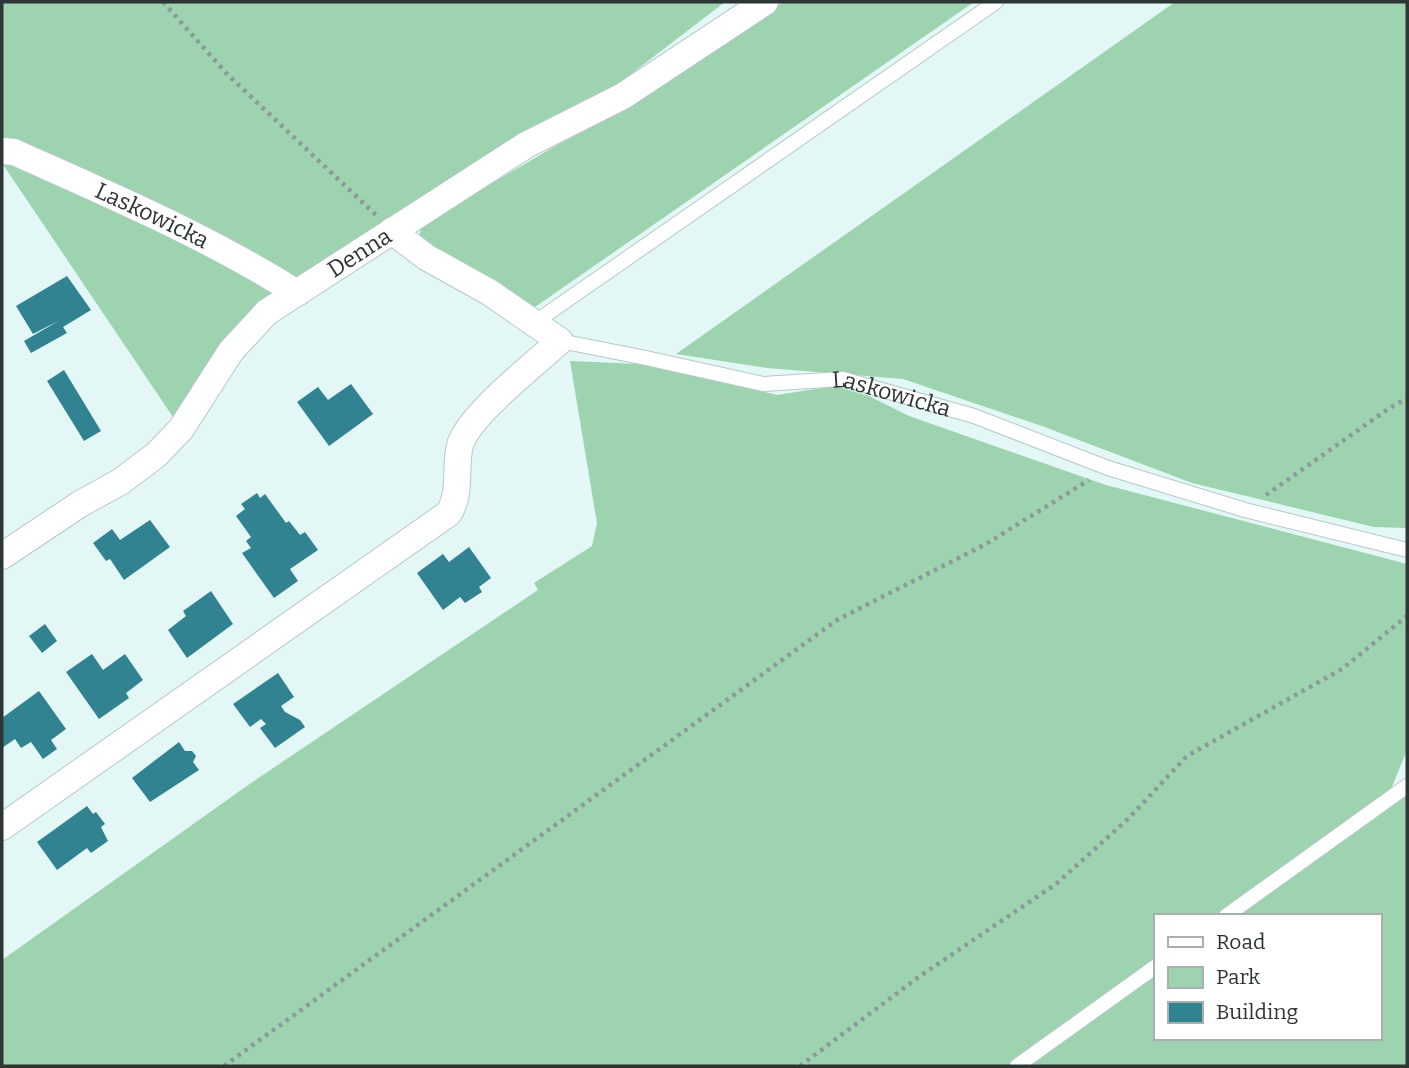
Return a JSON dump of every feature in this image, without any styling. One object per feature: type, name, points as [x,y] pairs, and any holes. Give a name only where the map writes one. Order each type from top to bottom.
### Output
[{"type":"street","name":"Denna","points":[[2,556],[80,504],[130,476],[156,455],[181,429],[231,351],[267,312],[526,145],[623,96],[765,2]]},
{"type":"street","name":"Laskowicka","points":[[2,151],[14,152],[151,213],[260,269],[297,293]]},
{"type":"street","name":"Laskowicka","points":[[392,230],[426,257],[489,292],[560,341]]},
{"type":"street","points":[[2,827],[449,513],[455,504],[458,488],[460,443],[471,425],[560,341]]},
{"type":"lane","points":[[534,323],[996,2]]},
{"type":"lane","name":"Laskowicka","points":[[560,341],[763,384],[843,379],[974,415],[1108,468],[1245,510],[1407,550]]},
{"type":"lane","points":[[1229,914],[1407,786]]},
{"type":"lane","points":[[1017,1066],[1154,968]]},
{"type":"path","points":[[163,2],[227,74],[392,230]]},
{"type":"path","points":[[1245,510],[1407,398]]},
{"type":"path","points":[[224,1066],[837,620],[986,544],[1108,468]]},
{"type":"path","points":[[800,1066],[920,976],[1056,884],[1128,819],[1187,756],[1342,669],[1407,616]]},
{"type":"green space","points":[[2,2],[725,2],[618,84],[260,305],[175,420],[2,163]]},
{"type":"green space","points":[[783,2],[974,2],[535,307],[419,237],[422,224],[677,75]]},
{"type":"green space","points":[[1175,2],[1407,2],[1407,528],[1374,527],[1192,483],[1042,426],[903,379],[767,368],[676,354]]},
{"type":"green space","points":[[570,361],[660,365],[777,395],[835,386],[869,396],[909,416],[1106,485],[1407,564],[1407,750],[1389,794],[1407,785],[1407,1066],[2,1066],[2,960],[251,783],[538,590],[534,583],[592,546],[597,523]]},
{"type":"building","points":[[67,276],[91,310],[63,327],[67,333],[31,353],[24,341],[60,320],[33,334],[16,306]]},
{"type":"building","points":[[64,370],[101,431],[84,441],[47,381]]},
{"type":"building","points":[[351,384],[373,414],[329,446],[297,402],[318,387],[328,400]]},
{"type":"building","points":[[257,493],[260,498],[265,494],[286,523],[289,521],[300,535],[305,532],[318,550],[290,569],[298,581],[274,598],[242,553],[251,548],[246,541],[251,537],[236,516],[245,509],[241,504]]},
{"type":"building","points":[[150,520],[170,547],[124,580],[110,559],[106,561],[93,543],[112,529],[120,540]]},
{"type":"building","points":[[469,547],[491,578],[479,587],[482,592],[465,603],[460,597],[443,610],[417,573],[443,554],[449,562]]},
{"type":"building","points":[[211,591],[233,624],[187,658],[168,630],[186,616],[183,611]]},
{"type":"building","points":[[45,624],[57,641],[42,653],[29,636]]},
{"type":"building","points":[[92,654],[103,670],[125,654],[143,680],[126,693],[129,698],[99,719],[66,672]]},
{"type":"building","points":[[278,673],[294,697],[281,706],[305,727],[275,748],[260,728],[266,724],[261,719],[250,727],[233,704]]},
{"type":"building","points":[[39,691],[66,729],[51,740],[57,749],[43,759],[31,742],[21,748],[15,739],[2,748],[2,718]]},
{"type":"building","points":[[179,742],[185,751],[192,751],[196,756],[193,762],[199,770],[150,802],[132,778]]},
{"type":"building","points":[[87,806],[93,814],[96,812],[105,824],[101,827],[108,841],[91,853],[87,848],[57,870],[37,842]]}]
